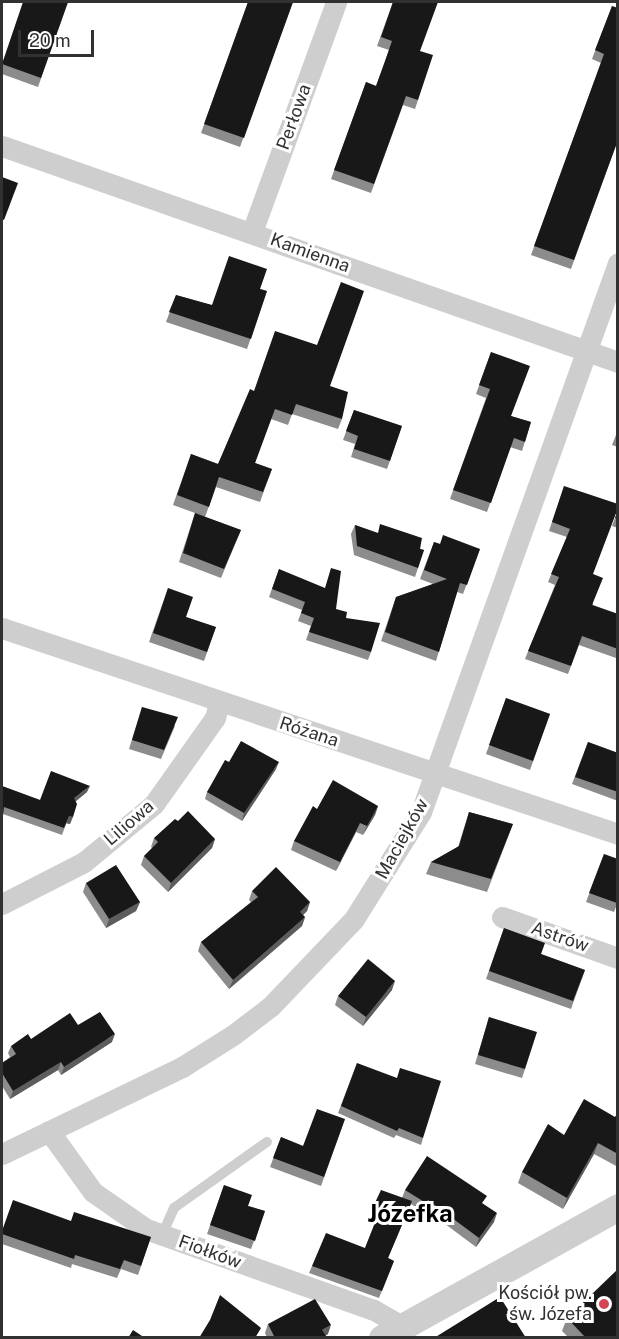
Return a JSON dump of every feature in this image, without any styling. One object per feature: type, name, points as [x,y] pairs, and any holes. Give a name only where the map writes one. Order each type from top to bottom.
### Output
[{"type":"street","name":"Perłowa","points":[[252,232],[336,2]]},
{"type":"street","name":"Kamienna","points":[[2,146],[618,362]]},
{"type":"street","name":"Maciejków","points":[[2,1154],[182,1067],[271,1006],[354,919],[421,812],[584,350],[618,263]]},
{"type":"street","name":"Różana","points":[[2,628],[618,834]]},
{"type":"street","name":"Liliowa","points":[[2,904],[84,862],[153,804],[214,718],[219,702]]},
{"type":"street","name":"Astrów","points":[[502,917],[618,958]]},
{"type":"street","name":"Fiołków","points":[[49,1131],[93,1192],[146,1229],[374,1310],[393,1332]]},
{"type":"street","points":[[393,1332],[618,1207]]},
{"type":"lane","points":[[162,1235],[174,1208],[267,1142]]},
{"type":"building","points":[[23,2],[68,2],[41,78],[2,64]]},
{"type":"building","points":[[248,2],[293,2],[244,138],[204,124]]},
{"type":"building","points":[[393,2],[438,2],[420,51],[433,55],[418,100],[406,96],[374,184],[334,170],[366,82],[376,86],[384,64],[392,41],[381,37]]},
{"type":"building","points":[[612,6],[618,8],[618,140],[574,260],[534,246],[604,54],[595,50]]},
{"type":"building","points":[[2,177],[18,183],[4,220],[2,219]]},
{"type":"building","points":[[229,256],[267,269],[260,289],[267,291],[251,339],[169,312],[176,295],[212,305]]},
{"type":"building","points":[[341,282],[364,291],[330,386],[348,392],[342,419],[296,404],[292,415],[275,409],[255,463],[272,469],[263,492],[219,477],[209,507],[177,495],[191,454],[218,464],[250,389],[254,391],[275,331],[317,345]]},
{"type":"building","points":[[491,352],[530,366],[511,416],[531,422],[525,442],[514,438],[491,503],[453,490],[490,389],[479,385]]},
{"type":"building","points":[[354,410],[402,426],[390,461],[354,449],[358,436],[346,431]]},
{"type":"building","points":[[564,486],[618,504],[593,574],[603,578],[592,605],[618,614],[618,649],[582,636],[571,666],[528,651],[559,577],[551,574],[570,529],[552,522]]},
{"type":"building","points":[[195,513],[241,530],[224,569],[183,553]]},
{"type":"building","points":[[380,524],[422,538],[420,549],[424,550],[418,568],[357,546],[355,525],[378,533]]},
{"type":"building","points":[[443,535],[480,549],[467,585],[460,583],[439,652],[385,632],[396,597],[447,579],[424,570],[434,542],[440,544]]},
{"type":"building","points":[[331,568],[341,571],[336,609],[347,612],[346,618],[380,623],[371,652],[309,632],[314,618],[301,613],[305,602],[272,589],[279,569],[325,588]]},
{"type":"building","points":[[168,588],[193,597],[186,617],[216,627],[207,652],[153,633]]},
{"type":"building","points":[[506,698],[550,714],[533,761],[489,745]]},
{"type":"building","points":[[142,707],[178,717],[164,750],[132,740]]},
{"type":"building","points":[[241,741],[279,762],[244,813],[207,792],[225,760],[229,762]]},
{"type":"building","points":[[588,742],[618,753],[618,792],[575,777]]},
{"type":"building","points":[[51,771],[90,786],[74,798],[77,804],[73,817],[69,816],[64,828],[4,807],[2,824],[2,786],[40,800]]},
{"type":"building","points":[[333,780],[378,806],[367,826],[360,823],[340,862],[294,841],[313,806],[317,809]]},
{"type":"building","points":[[188,811],[215,839],[171,883],[144,856],[158,842],[154,838],[175,819],[178,821]]},
{"type":"building","points":[[469,812],[513,824],[491,879],[431,862],[459,846]]},
{"type":"building","points":[[604,854],[618,859],[617,903],[589,893]]},
{"type":"building","points":[[116,865],[140,902],[109,919],[86,883]]},
{"type":"building","points":[[276,867],[310,902],[300,912],[305,917],[233,980],[201,942],[258,897],[252,891]]},
{"type":"building","points":[[504,928],[545,943],[541,954],[585,970],[573,1001],[489,971]]},
{"type":"building","points":[[368,959],[395,981],[366,1017],[338,996]]},
{"type":"building","points":[[100,1012],[115,1034],[64,1067],[61,1062],[13,1091],[2,1073],[2,1063],[16,1054],[11,1046],[28,1034],[31,1039],[70,1013],[78,1025]]},
{"type":"building","points":[[489,1017],[537,1032],[525,1069],[478,1055]]},
{"type":"building","points":[[357,1063],[397,1078],[400,1068],[441,1081],[423,1138],[399,1128],[397,1131],[341,1106]]},
{"type":"building","points":[[584,1099],[615,1117],[618,1113],[618,1154],[598,1143],[567,1198],[522,1172],[548,1124],[564,1135]]},
{"type":"building","points":[[317,1109],[345,1119],[324,1177],[273,1158],[281,1137],[303,1146]]},
{"type":"building","points":[[427,1156],[487,1196],[482,1203],[497,1213],[479,1238],[428,1200],[426,1203],[405,1190]]},
{"type":"building","points":[[224,1185],[252,1195],[248,1206],[265,1211],[255,1241],[210,1225]]},
{"type":"building","points":[[381,1190],[412,1201],[388,1258],[394,1261],[382,1291],[312,1266],[326,1233],[365,1248],[380,1210],[373,1207]]},
{"type":"building","points":[[13,1200],[71,1221],[74,1212],[151,1237],[141,1266],[124,1260],[120,1269],[75,1255],[74,1259],[2,1234]]},
{"type":"building","name":"Kościół pw. św. Józefa","points":[[618,1269],[618,1338],[586,1338],[567,1318]]},
{"type":"building","points":[[220,1295],[261,1328],[255,1338],[199,1338],[210,1320]]},
{"type":"building","points":[[500,1297],[526,1338],[434,1338]]},
{"type":"building","points":[[315,1299],[331,1325],[322,1330],[326,1336],[323,1338],[275,1338],[268,1324]]},
{"type":"building","points":[[133,1330],[145,1338],[128,1338]]},
{"type":"place","name":"Kościół pw. św. Józefa","points":[[604,1304]]},
{"type":"district","name":"Józefka","points":[[410,1214]]}]
